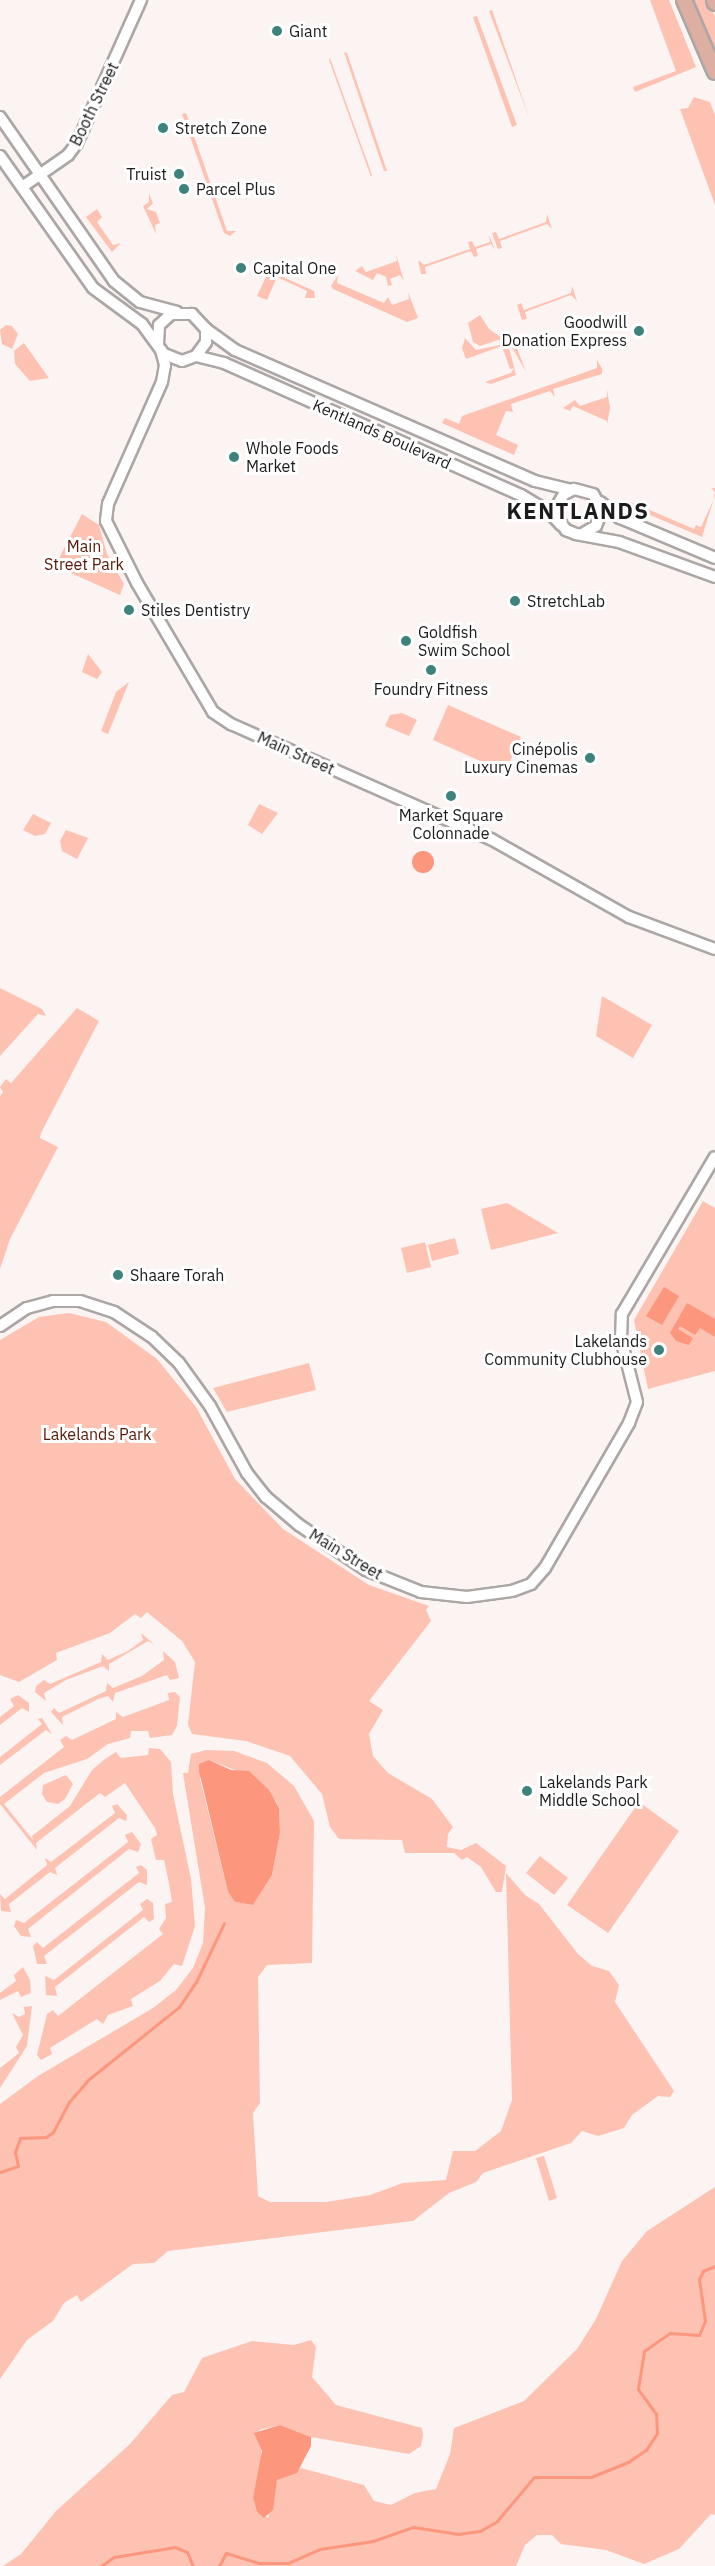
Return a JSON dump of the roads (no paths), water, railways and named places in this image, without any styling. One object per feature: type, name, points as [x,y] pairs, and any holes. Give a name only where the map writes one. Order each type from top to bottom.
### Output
[{"type":"main road","points":[[684,0],[715,72]]},
{"type":"street","name":"Booth Street","points":[[22,187],[77,143],[141,0]]},
{"type":"street","points":[[0,117],[105,270],[127,294],[152,308],[192,314],[206,329],[206,342],[193,358],[172,359],[159,347],[142,324],[93,288],[0,156]]},
{"type":"street","points":[[159,347],[159,325],[178,312]]},
{"type":"street","name":"Kentlands Boulevard","points":[[206,329],[235,350],[535,481],[570,490]]},
{"type":"street","name":"Main Street","points":[[159,347],[165,365],[162,382],[108,504],[106,521],[137,583],[213,712],[231,724],[491,839],[628,917],[715,949]]},
{"type":"street","name":"Main Street","points":[[162,382],[173,369],[193,358]]},
{"type":"street","name":"Kentlands Boulevard","points":[[193,358],[224,363],[521,495],[548,511],[561,525]]},
{"type":"street","points":[[715,558],[620,518],[588,491],[570,490],[557,506],[561,525],[582,534],[619,542],[715,577]]},
{"type":"street","points":[[582,534],[599,523],[600,502]]},
{"type":"street","name":"Main Street","points":[[0,1326],[27,1308],[53,1301],[80,1301],[114,1312],[152,1337],[179,1363],[210,1406],[247,1473],[266,1497],[299,1526],[366,1570],[420,1592],[467,1597],[512,1591],[531,1584],[544,1568],[629,1423],[637,1402],[621,1339],[622,1314],[715,1157]]},
{"type":"waterway","points":[[0,2172],[18,2166],[15,2152],[20,2138],[46,2137],[53,2132],[69,2102],[89,2079],[179,2007],[196,1982],[224,1923]]},
{"type":"waterway","points":[[219,2566],[226,2553],[259,2563],[288,2563],[320,2549],[373,2541],[413,2527],[458,2534],[480,2531],[497,2521],[534,2477],[591,2477],[628,2462],[646,2450],[657,2433],[656,2414],[638,2389],[644,2351],[670,2333],[699,2335],[705,2321],[699,2279],[703,2271],[715,2266]]},
{"type":"waterway","points":[[101,2566],[114,2557],[175,2547],[187,2552],[193,2566]]},
{"type":"place","name":"Giant","points":[[277,31]]},
{"type":"place","name":"Stretch Zone","points":[[163,128]]},
{"type":"place","name":"Truist","points":[[179,174]]},
{"type":"place","name":"Parcel Plus","points":[[184,189]]},
{"type":"place","name":"Capital One","points":[[241,268]]},
{"type":"place","name":"Goodwill Donation Express","points":[[639,331]]},
{"type":"place","name":"Whole Foods Market","points":[[234,457]]},
{"type":"place","name":"StretchLab","points":[[515,601]]},
{"type":"place","name":"Stiles Dentistry","points":[[129,610]]},
{"type":"place","name":"Goldfish Swim School","points":[[406,641]]},
{"type":"place","name":"Foundry Fitness","points":[[431,670]]},
{"type":"place","name":"Cinépolis Luxury Cinemas","points":[[590,758]]},
{"type":"place","name":"Market Square Colonnade","points":[[451,796]]},
{"type":"place","name":"Shaare Torah","points":[[118,1275]]},
{"type":"place","name":"Lakelands Community Clubhouse","points":[[659,1350]]},
{"type":"place","name":"Lakelands Park Middle School","points":[[527,1791]]},
{"type":"district","name":"KENTLANDS","points":[[578,511]]},
{"type":"park label","name":"Main Street Park","points":[[84,555]]},
{"type":"park label","name":"Lakelands Park","points":[[97,1434]]}]
